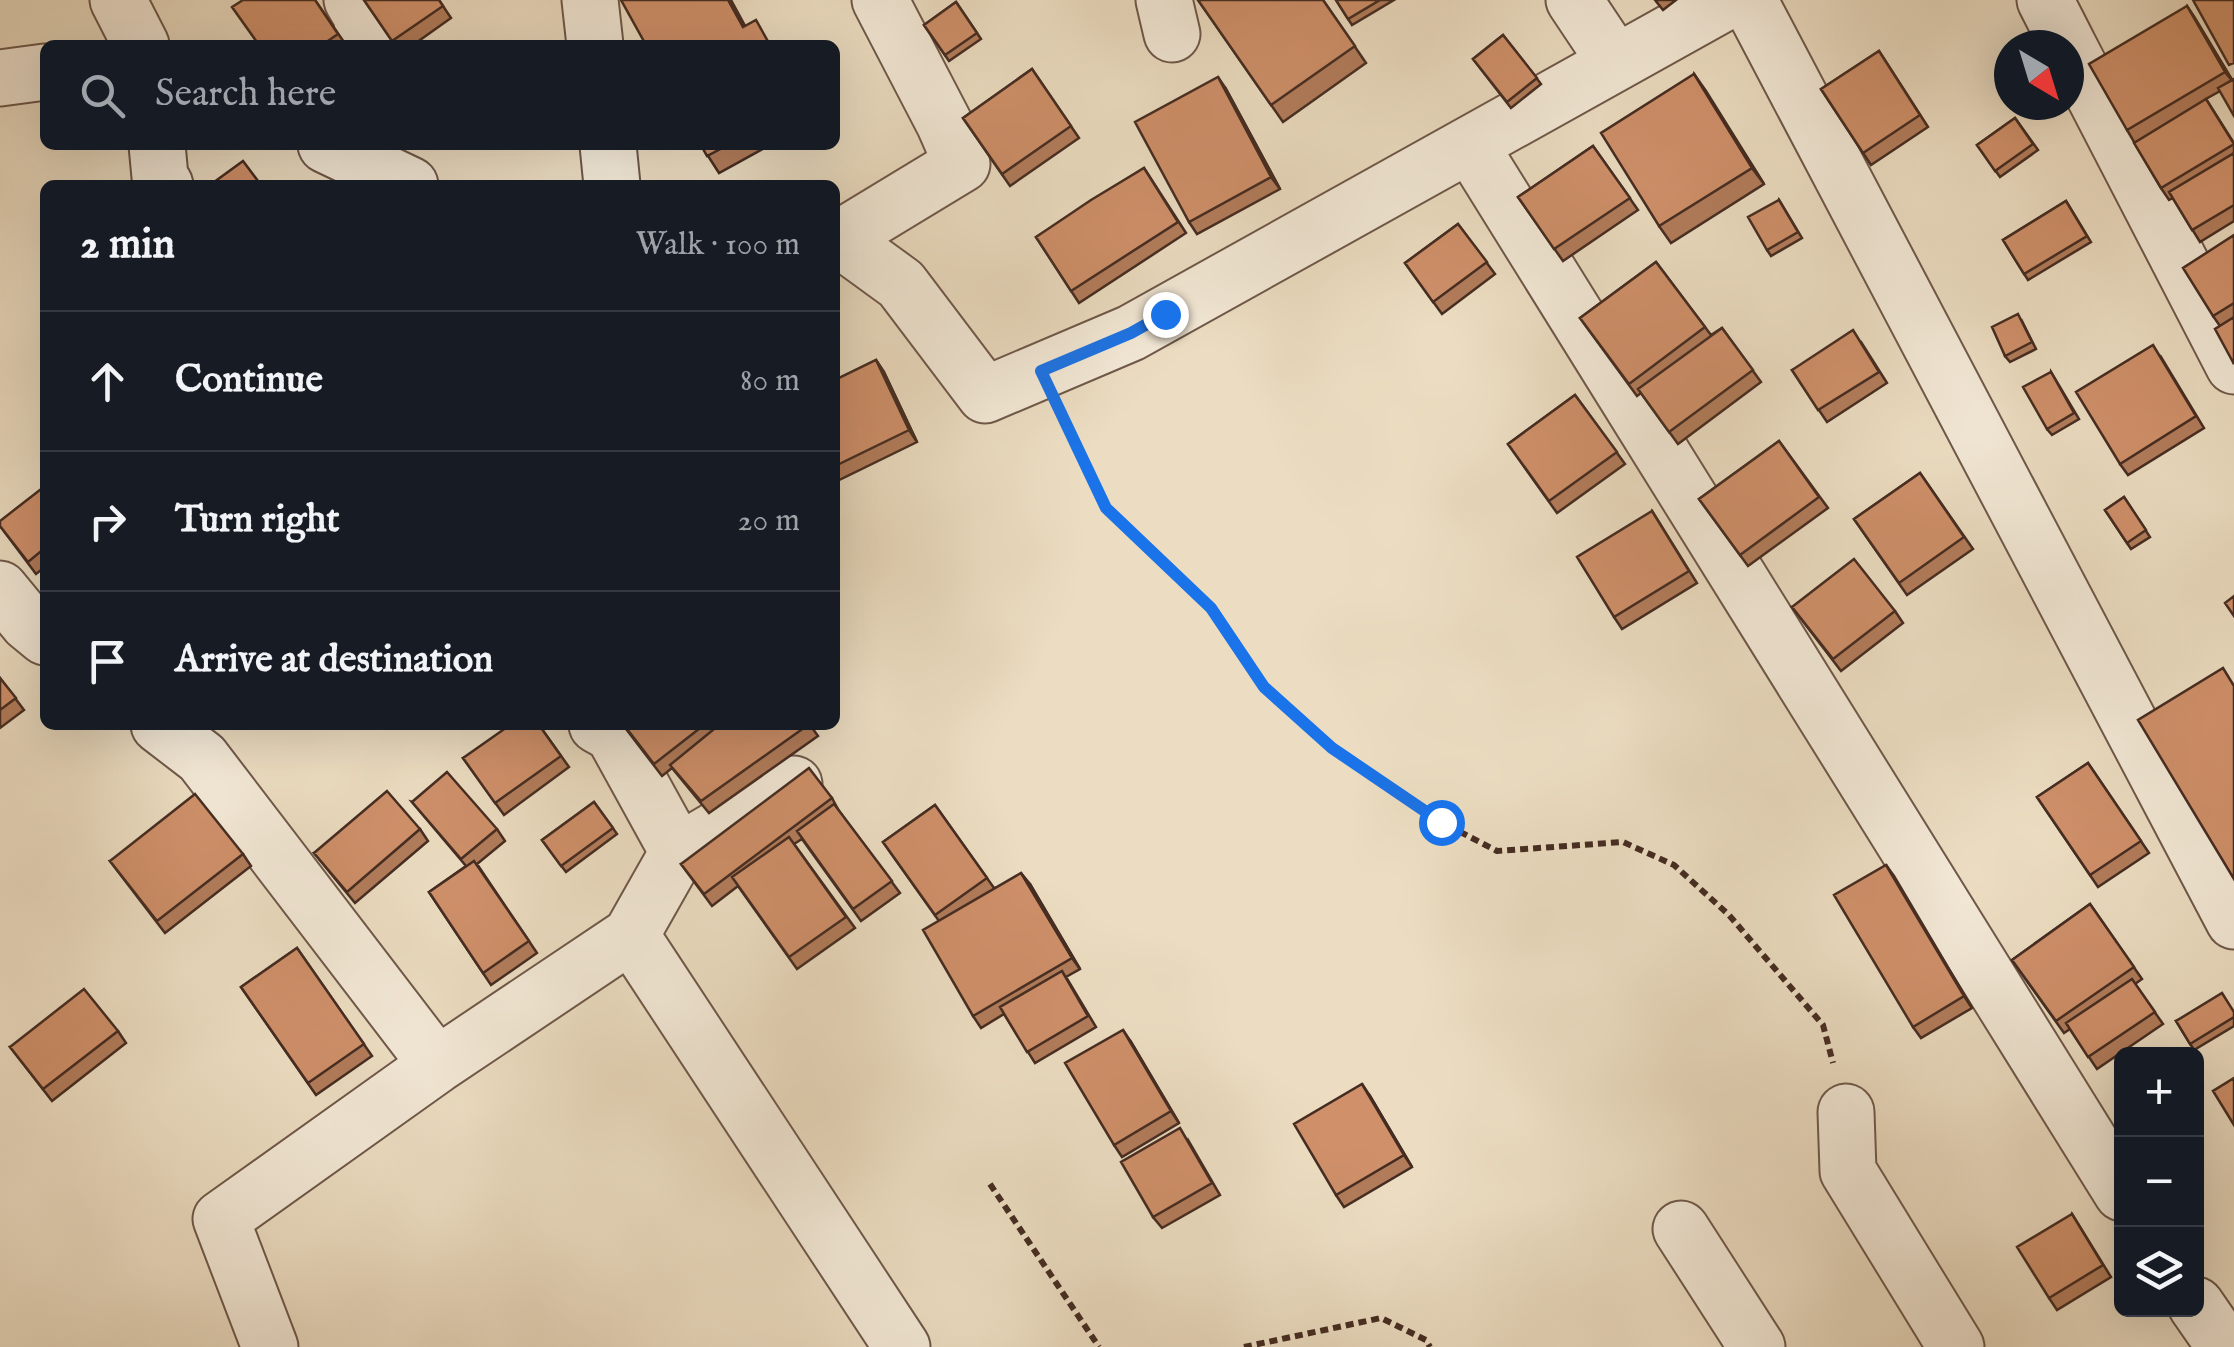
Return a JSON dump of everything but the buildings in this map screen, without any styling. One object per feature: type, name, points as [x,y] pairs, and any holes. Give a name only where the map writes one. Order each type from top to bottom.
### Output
[{"type":"street","points":[[118,0],[138,40]]},
{"type":"street","points":[[352,0],[362,17],[362,40]]},
{"type":"street","points":[[590,0],[594,40]]},
{"type":"street","points":[[840,236],[962,164],[880,0]]},
{"type":"street","points":[[1574,0],[1616,63]]},
{"type":"street","points":[[840,238],[901,284],[985,395],[1041,371],[1122,357],[1148,324],[1729,0]]},
{"type":"street","points":[[1749,0],[2234,921]]},
{"type":"street","points":[[2045,0],[2061,30]]},
{"type":"street","points":[[0,78],[40,73]]},
{"type":"street","points":[[2084,75],[2234,366]]},
{"type":"street","points":[[1470,145],[2114,1179]]},
{"type":"street","points":[[157,150],[162,180]]},
{"type":"street","points":[[337,150],[400,180]]},
{"type":"street","points":[[608,150],[612,180]]},
{"type":"street","points":[[0,590],[40,632]]},
{"type":"street","points":[[166,730],[202,758],[437,1065]]},
{"type":"street","points":[[606,730],[613,734],[678,852]]},
{"type":"street","points":[[270,1347],[220,1219],[437,1065],[631,935],[678,852],[794,784]]},
{"type":"street","points":[[631,935],[902,1347]]},
{"type":"street","points":[[1846,1112],[1848,1171],[1956,1347]]},
{"type":"street","points":[[1681,1229],[1757,1347]]},
{"type":"street","points":[[2204,1317],[2225,1347]]},
{"type":"path","points":[[1041,371],[1106,508],[1211,608],[1264,687],[1332,748],[1441,822],[1496,851],[1623,842],[1674,865],[1729,914],[1823,1025],[1846,1112]]},
{"type":"path","points":[[990,1184],[1098,1347]]},
{"type":"path","points":[[1244,1347],[1382,1318],[1426,1340],[1430,1347]]},
{"type":"route","points":[[1165,314],[1131,333],[1041,371],[1106,508],[1211,608],[1264,687],[1332,748],[1441,822]]}]
